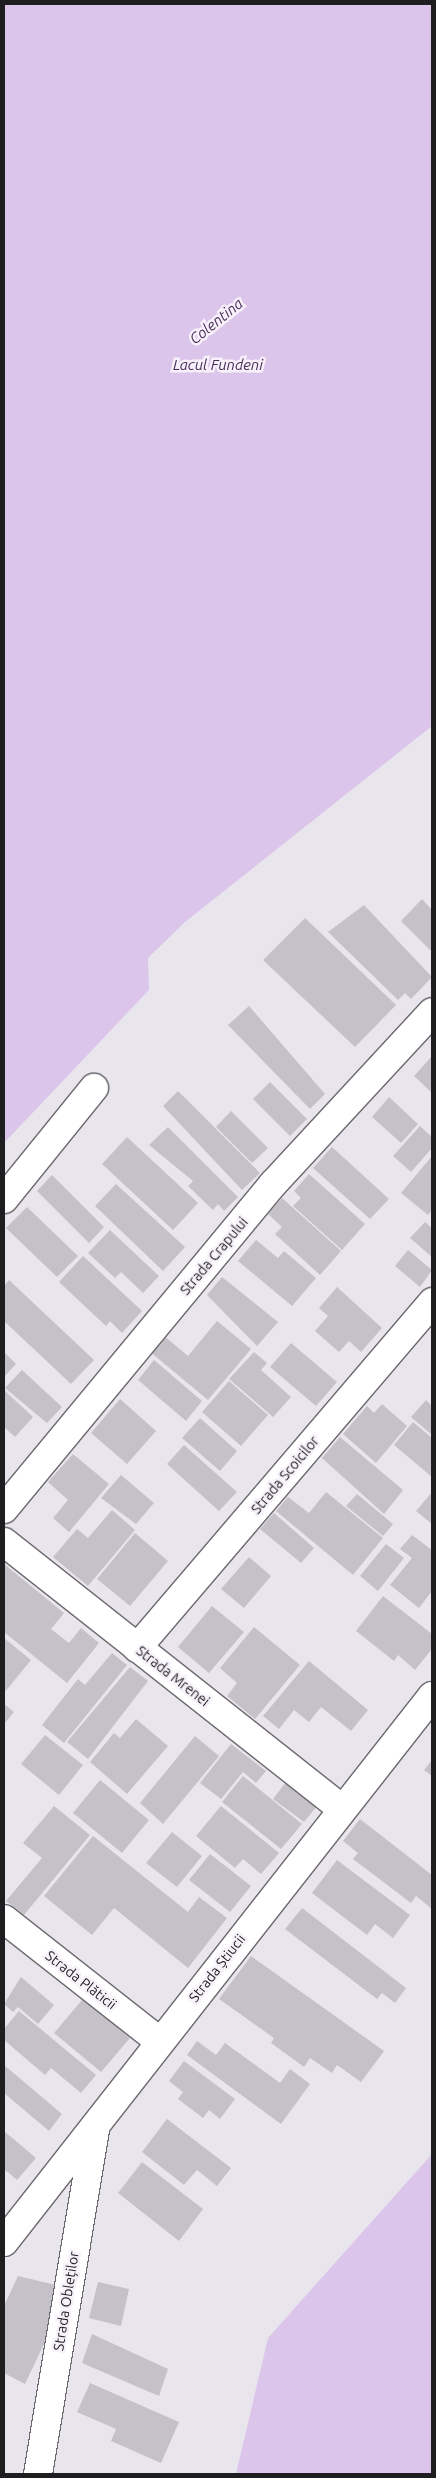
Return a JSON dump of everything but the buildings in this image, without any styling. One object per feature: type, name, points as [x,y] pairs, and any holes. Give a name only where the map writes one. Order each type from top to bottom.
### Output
[{"type":"street","name":"Strada Crapului","points":[[4,1509],[273,1184],[432,1012]]},
{"type":"street","points":[[4,1199],[94,1088]]},
{"type":"street","name":"Strada Scoicilor","points":[[137,1648],[432,1302]]},
{"type":"street","name":"Strada Mrenei","points":[[4,1542],[342,1809]]},
{"type":"street","name":"Strada Știucii","points":[[4,2242],[95,2127],[159,2041],[432,1696]]},
{"type":"street","name":"Strada Plăticii","points":[[4,1919],[159,2041]]},
{"type":"street","name":"Strada Obleților","points":[[38,2474],[95,2127]]},
{"type":"water","name":"Lacul Fundeni","points":[[4,4],[432,4],[432,726],[185,922],[148,958],[149,990],[4,1143]]},
{"type":"water","points":[[432,2154],[432,2474],[236,2474],[268,2338]]},
{"type":"water label","name":"Colentina","points":[[216,321]]}]
